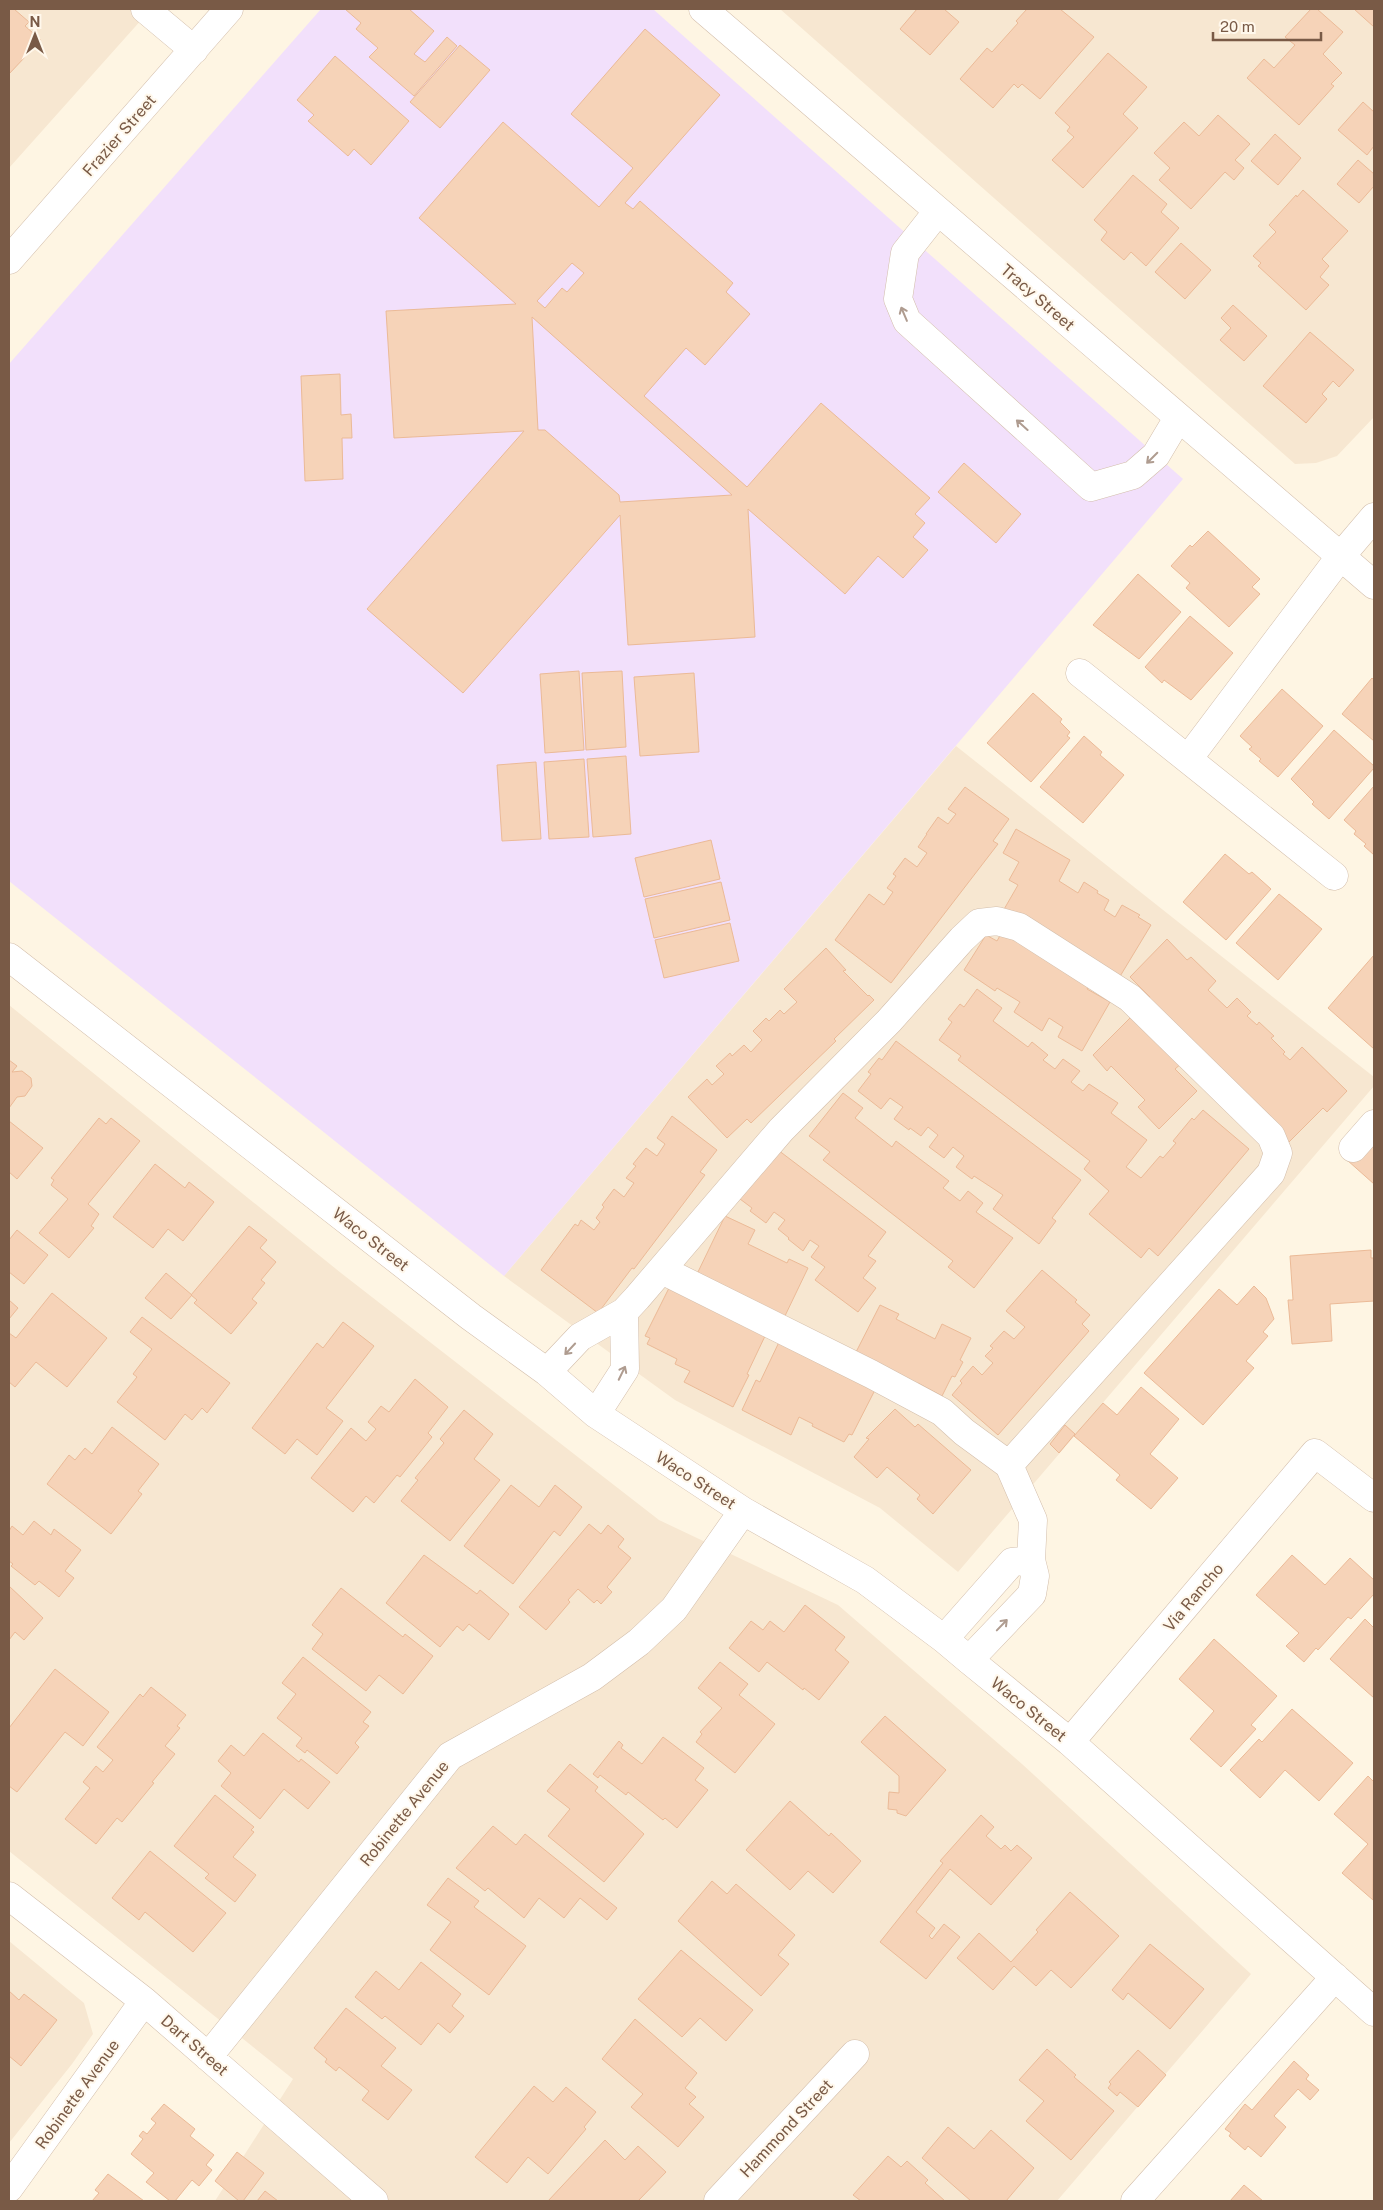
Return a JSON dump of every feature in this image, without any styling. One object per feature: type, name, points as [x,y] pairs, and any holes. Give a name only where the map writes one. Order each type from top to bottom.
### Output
[{"type":"street","points":[[145,9],[194,50]]},
{"type":"street","name":"Frazier Street","points":[[9,260],[229,9]]},
{"type":"street","name":"Tracy Street","points":[[703,9],[1374,585]]},
{"type":"street","points":[[938,211],[905,253],[898,299],[907,321],[1091,487],[1133,475],[1156,455],[1178,418]]},
{"type":"street","points":[[1188,759],[1340,557],[1374,517]]},
{"type":"street","points":[[1080,673],[1334,876]]},
{"type":"street","points":[[547,1372],[580,1337],[624,1312],[781,1130],[889,1021],[962,939],[979,923],[997,921],[1019,927],[1130,998],[1271,1136],[1278,1152],[1271,1173],[1009,1465]]},
{"type":"street","name":"Waco Street","points":[[9,958],[471,1316],[547,1372],[596,1414],[743,1511],[865,1580],[944,1638],[1070,1742],[1374,2012]]},
{"type":"street","points":[[1353,1148],[1374,1124]]},
{"type":"street","points":[[662,1270],[871,1374],[942,1412],[964,1432],[1009,1465],[1033,1520],[1031,1560],[1035,1576],[1032,1594],[969,1660]]},
{"type":"street","points":[[596,1414],[626,1369],[624,1312]]},
{"type":"street","name":"Via Rancho","points":[[1070,1742],[1315,1452],[1374,1498]]},
{"type":"street","name":"Robinette Avenue","points":[[208,2057],[450,1756],[592,1677],[639,1642],[674,1609],[743,1511]]},
{"type":"street","points":[[944,1638],[1012,1562],[1031,1560]]},
{"type":"street","name":"Dart Street","points":[[9,1896],[144,2001],[374,2201]]},
{"type":"street","points":[[1135,2201],[1335,1977]]},
{"type":"street","name":"Robinette Avenue","points":[[9,2188],[144,2001]]},
{"type":"street","name":"Hammond Street","points":[[718,2201],[855,2054]]},
{"type":"shaded area","points":[[9,9],[151,9],[9,168]]},
{"type":"shaded area","points":[[321,9],[653,9],[1183,479],[504,1276],[9,881],[9,364]]},
{"type":"shaded area","points":[[780,9],[1374,9],[1374,417],[1337,456],[1316,463],[1295,464]]},
{"type":"shaded area","points":[[956,746],[1374,1077],[1374,1086],[958,1572],[880,1508],[675,1400],[504,1276]]},
{"type":"shaded area","points":[[9,1005],[341,1273],[659,1520],[838,1605],[1022,1764],[1251,1974],[1057,2201],[215,2201],[293,2079],[9,1851]]},
{"type":"shaded area","points":[[9,1941],[84,2003],[93,2034],[72,2064],[9,2143]]},
{"type":"building","points":[[9,9],[14,9],[29,22],[25,26],[41,40],[9,74]]},
{"type":"building","points":[[345,9],[409,9],[434,31],[414,54],[425,62],[447,37],[457,46],[414,96],[369,57],[378,48],[356,29],[361,23]]},
{"type":"building","points":[[917,9],[944,9],[959,22],[930,55],[900,29]]},
{"type":"building","points":[[1027,9],[1060,9],[1094,37],[1040,99],[1022,84],[1018,88],[1014,84],[993,108],[960,79],[987,48],[992,52],[1018,23],[1016,21]]},
{"type":"building","points":[[1311,9],[1317,9],[1343,32],[1323,54],[1342,73],[1331,84],[1334,86],[1299,125],[1247,78],[1264,59],[1274,68],[1295,45],[1285,37]]},
{"type":"building","points":[[1354,9],[1374,9],[1374,27]]},
{"type":"building","points":[[645,29],[720,95],[625,203],[633,209],[640,201],[733,283],[726,292],[750,314],[705,365],[686,348],[644,396],[747,487],[821,403],[930,498],[915,514],[925,523],[913,537],[928,550],[903,578],[878,556],[845,594],[748,509],[755,637],[628,645],[620,515],[463,693],[367,609],[524,431],[394,438],[386,311],[516,304],[419,218],[503,122],[599,207],[633,168],[571,114]],"holes":[[[572,263],[584,273],[567,292],[562,288],[545,308],[537,301]],[[532,317],[732,495],[620,502],[619,495],[545,430],[538,430]]]},
{"type":"building","points":[[460,45],[490,70],[440,128],[410,102]]},
{"type":"building","points":[[1108,53],[1147,87],[1123,114],[1138,128],[1083,188],[1052,160],[1074,137],[1067,131],[1070,127],[1055,113]]},
{"type":"building","points":[[335,56],[409,121],[371,165],[354,149],[348,156],[308,121],[314,115],[297,100]]},
{"type":"building","points":[[1363,102],[1374,112],[1374,146],[1367,155],[1338,130]]},
{"type":"building","points":[[1218,115],[1250,144],[1235,160],[1244,168],[1234,180],[1225,172],[1191,209],[1159,180],[1170,168],[1154,153],[1184,122],[1199,136]]},
{"type":"building","points":[[1275,134],[1301,158],[1278,185],[1251,161]]},
{"type":"building","points":[[1358,160],[1374,174],[1374,186],[1359,203],[1337,184]]},
{"type":"building","points":[[1133,175],[1167,204],[1161,212],[1179,228],[1146,266],[1131,252],[1124,260],[1101,240],[1107,232],[1094,220]]},
{"type":"building","points":[[1303,190],[1348,231],[1322,259],[1329,266],[1320,277],[1329,285],[1306,310],[1258,266],[1261,263],[1253,256],[1276,232],[1269,225],[1296,195],[1297,197]]},
{"type":"building","points":[[1181,243],[1211,270],[1185,299],[1155,272]]},
{"type":"building","points":[[1233,305],[1267,336],[1244,361],[1220,340],[1231,328],[1221,318]]},
{"type":"building","points":[[1310,332],[1354,370],[1339,387],[1333,381],[1322,394],[1327,399],[1306,423],[1263,386]]},
{"type":"building","points":[[340,374],[341,415],[351,414],[352,438],[342,438],[343,479],[305,481],[301,376]]},
{"type":"building","points":[[964,463],[1021,514],[996,543],[938,492]]},
{"type":"building","points":[[1208,531],[1260,579],[1252,587],[1260,594],[1229,627],[1186,588],[1190,583],[1171,566],[1190,545],[1192,547]]},
{"type":"building","points":[[1138,574],[1181,612],[1139,659],[1093,625]]},
{"type":"building","points":[[1190,616],[1233,653],[1191,700],[1164,680],[1162,683],[1145,667]]},
{"type":"building","points":[[579,671],[584,750],[545,753],[540,674]]},
{"type":"building","points":[[622,671],[626,747],[586,750],[582,673]]},
{"type":"building","points":[[694,673],[699,752],[640,756],[634,677]]},
{"type":"building","points":[[1372,678],[1374,680],[1374,741],[1342,714]]},
{"type":"building","points":[[1282,689],[1323,726],[1278,777],[1259,761],[1261,759],[1249,749],[1252,747],[1240,736]]},
{"type":"building","points":[[1033,693],[1062,719],[1060,722],[1070,732],[1067,736],[1070,738],[1031,782],[987,743]]},
{"type":"building","points":[[1334,730],[1374,768],[1329,819],[1312,804],[1314,802],[1291,779]]},
{"type":"building","points":[[1084,736],[1102,752],[1100,755],[1124,775],[1083,823],[1040,787]]},
{"type":"building","points":[[626,756],[631,834],[593,837],[587,759]]},
{"type":"building","points":[[584,759],[589,837],[549,839],[544,762]]},
{"type":"building","points":[[536,762],[541,839],[502,841],[497,765]]},
{"type":"building","points":[[1374,786],[1374,855],[1364,846],[1366,844],[1354,834],[1356,831],[1344,820]]},
{"type":"building","points":[[965,787],[1009,819],[993,841],[998,844],[891,983],[835,940],[869,894],[884,905],[893,892],[887,888],[896,876],[893,874],[905,858],[917,867],[927,853],[918,847],[938,817],[948,824],[956,814],[948,809]]},
{"type":"building","points":[[1016,829],[1070,860],[1059,881],[1078,893],[1084,882],[1109,900],[1104,910],[1115,917],[1122,905],[1140,915],[1138,917],[1151,925],[1119,978],[1003,911],[1018,885],[1009,880],[1019,862],[1003,853]]},
{"type":"building","points":[[711,840],[720,879],[644,897],[635,858]]},
{"type":"building","points":[[1225,854],[1249,874],[1252,872],[1271,889],[1226,940],[1183,902]]},
{"type":"building","points":[[721,882],[730,920],[654,938],[645,899]]},
{"type":"building","points":[[1279,894],[1322,929],[1278,980],[1236,943]]},
{"type":"building","points":[[730,923],[739,961],[664,978],[655,940]]},
{"type":"building","points":[[1002,932],[1091,983],[1087,989],[1110,1002],[1082,1051],[1058,1037],[1063,1027],[1049,1018],[1042,1031],[1014,1012],[1020,1002],[997,988],[995,991],[964,970],[986,935],[997,941]]},
{"type":"building","points":[[1167,939],[1187,960],[1191,957],[1216,981],[1208,990],[1227,1008],[1237,998],[1251,1012],[1247,1016],[1257,1025],[1259,1022],[1274,1036],[1271,1038],[1290,1060],[1302,1047],[1347,1091],[1327,1112],[1323,1108],[1289,1142],[1147,1001],[1150,997],[1130,977]]},
{"type":"building","points":[[826,948],[846,970],[843,971],[874,1000],[834,1039],[836,1041],[751,1123],[747,1119],[727,1138],[688,1097],[707,1079],[712,1085],[724,1074],[716,1066],[730,1053],[732,1056],[744,1045],[751,1052],[762,1040],[753,1031],[766,1018],[769,1021],[780,1010],[784,1014],[797,1002],[784,989]]},
{"type":"building","points":[[1374,955],[1374,1049],[1328,1008]]},
{"type":"building","points":[[977,989],[1002,1008],[993,1021],[1028,1047],[1032,1042],[1048,1055],[1043,1060],[1055,1069],[1063,1059],[1080,1071],[1071,1082],[1083,1091],[1089,1084],[1118,1103],[1111,1113],[1147,1140],[1126,1167],[1141,1178],[1160,1156],[1163,1158],[1176,1143],[1173,1141],[1192,1118],[1194,1120],[1203,1110],[1249,1149],[1158,1256],[1149,1248],[1141,1258],[1089,1214],[1109,1191],[1084,1169],[1090,1161],[958,1060],[961,1056],[939,1040],[952,1022],[948,1019],[960,1004],[964,1007]]},
{"type":"building","points":[[1134,1014],[1182,1063],[1175,1069],[1197,1091],[1159,1129],[1138,1107],[1145,1100],[1111,1066],[1107,1071],[1093,1055]]},
{"type":"building","points":[[896,1041],[1081,1180],[1052,1218],[1056,1221],[1039,1244],[993,1209],[1003,1195],[974,1176],[972,1179],[956,1167],[964,1156],[953,1147],[944,1158],[929,1147],[938,1135],[928,1127],[921,1136],[894,1119],[903,1107],[890,1098],[881,1109],[858,1091],[871,1074],[868,1072],[879,1058],[882,1060]]},
{"type":"building","points":[[9,1060],[17,1066],[12,1072],[22,1071],[31,1078],[32,1086],[25,1096],[17,1097],[9,1108]]},
{"type":"building","points":[[843,1093],[863,1108],[855,1118],[892,1147],[896,1141],[949,1181],[943,1188],[960,1201],[968,1191],[983,1203],[976,1212],[1013,1238],[974,1288],[948,1267],[953,1261],[823,1160],[830,1152],[809,1136]]},
{"type":"building","points":[[672,1116],[717,1150],[700,1172],[705,1175],[598,1313],[541,1270],[575,1224],[578,1226],[581,1220],[594,1230],[600,1222],[596,1218],[604,1207],[602,1205],[614,1189],[624,1197],[634,1183],[626,1178],[636,1166],[633,1164],[646,1148],[657,1156],[665,1144],[657,1138]]},
{"type":"building","points":[[99,1118],[106,1124],[111,1118],[140,1141],[88,1204],[99,1214],[91,1226],[94,1228],[69,1258],[39,1233],[68,1199],[51,1185],[54,1180],[51,1178]]},
{"type":"building","points":[[9,1121],[43,1148],[17,1179],[9,1172]]},
{"type":"building","points":[[1374,1130],[1374,1184],[1347,1160]]},
{"type":"building","points":[[778,1150],[886,1232],[868,1256],[876,1261],[863,1278],[876,1288],[858,1312],[815,1280],[825,1267],[811,1257],[819,1246],[810,1240],[803,1251],[778,1229],[785,1220],[774,1212],[766,1223],[750,1211],[752,1208],[740,1199]]},
{"type":"building","points":[[155,1164],[185,1188],[189,1182],[214,1202],[183,1241],[168,1229],[153,1248],[113,1217]]},
{"type":"building","points":[[725,1216],[755,1230],[748,1244],[787,1263],[789,1259],[808,1268],[783,1320],[697,1274]]},
{"type":"building","points":[[249,1226],[267,1240],[260,1248],[276,1262],[261,1280],[265,1283],[252,1299],[257,1303],[231,1334],[194,1303],[197,1300],[191,1295]]},
{"type":"building","points":[[17,1230],[48,1255],[24,1284],[9,1272],[9,1240]]},
{"type":"building","points":[[1371,1250],[1371,1258],[1374,1258],[1374,1301],[1330,1304],[1332,1341],[1292,1344],[1288,1300],[1293,1300],[1290,1256]]},
{"type":"building","points":[[1042,1270],[1077,1300],[1075,1302],[1090,1315],[1082,1324],[1089,1331],[998,1435],[952,1395],[962,1383],[960,1381],[973,1366],[982,1375],[993,1363],[985,1356],[993,1348],[990,1346],[1004,1331],[1014,1339],[1025,1327],[1006,1311]]},
{"type":"building","points":[[166,1273],[192,1295],[171,1319],[145,1298]]},
{"type":"building","points":[[670,1286],[766,1334],[733,1407],[684,1382],[690,1371],[675,1364],[677,1359],[647,1344],[650,1338],[645,1336]]},
{"type":"building","points":[[1254,1286],[1266,1298],[1274,1319],[1263,1332],[1268,1336],[1246,1361],[1254,1368],[1203,1425],[1144,1373],[1219,1289],[1237,1305]]},
{"type":"building","points":[[52,1293],[107,1338],[67,1387],[36,1362],[15,1387],[9,1382],[9,1333],[16,1338]]},
{"type":"building","points":[[9,1300],[18,1308],[9,1319]]},
{"type":"building","points":[[880,1305],[899,1314],[896,1319],[935,1339],[942,1324],[971,1338],[960,1360],[963,1362],[955,1377],[952,1376],[942,1396],[918,1383],[916,1387],[854,1356]]},
{"type":"building","points":[[142,1317],[230,1383],[207,1413],[202,1408],[192,1420],[185,1414],[165,1440],[117,1402],[137,1377],[133,1374],[152,1349],[130,1332]]},
{"type":"building","points":[[343,1322],[374,1346],[326,1408],[343,1421],[317,1455],[297,1439],[285,1454],[252,1428],[317,1343],[323,1348]]},
{"type":"building","points":[[780,1340],[876,1388],[852,1435],[849,1434],[844,1442],[812,1426],[813,1424],[799,1417],[791,1435],[742,1410],[756,1380],[760,1382]]},
{"type":"building","points":[[415,1379],[448,1407],[428,1433],[432,1437],[400,1477],[397,1475],[374,1503],[366,1496],[353,1512],[311,1478],[351,1428],[366,1441],[376,1429],[368,1422],[381,1406],[389,1412]]},
{"type":"building","points":[[1141,1387],[1179,1419],[1150,1454],[1178,1478],[1151,1509],[1116,1480],[1120,1475],[1074,1436],[1103,1403],[1117,1415]]},
{"type":"building","points":[[895,1409],[915,1427],[918,1424],[971,1470],[933,1514],[917,1499],[920,1495],[887,1467],[877,1478],[854,1457],[869,1439],[866,1438]]},
{"type":"building","points":[[464,1410],[493,1434],[474,1459],[500,1480],[450,1541],[401,1501],[418,1480],[415,1478],[444,1443],[440,1439]]},
{"type":"building","points":[[1065,1425],[1075,1434],[1059,1453],[1050,1444]]},
{"type":"building","points":[[112,1427],[159,1464],[138,1491],[142,1494],[111,1534],[47,1484],[69,1455],[75,1460],[85,1448],[92,1454]]},
{"type":"building","points":[[511,1485],[539,1507],[555,1485],[582,1507],[560,1536],[554,1531],[513,1584],[464,1546]]},
{"type":"building","points":[[34,1521],[51,1535],[54,1529],[81,1550],[65,1571],[74,1578],[59,1597],[39,1581],[35,1585],[11,1566],[13,1564],[9,1561],[9,1531],[12,1526],[23,1535]]},
{"type":"building","points":[[589,1524],[601,1534],[608,1525],[624,1539],[618,1547],[631,1558],[607,1587],[612,1592],[601,1604],[597,1600],[594,1603],[578,1589],[568,1600],[570,1602],[546,1630],[519,1607]]},
{"type":"building","points":[[424,1555],[477,1594],[480,1590],[509,1614],[489,1640],[469,1624],[463,1631],[457,1626],[440,1647],[386,1603]]},
{"type":"building","points":[[1292,1555],[1325,1585],[1350,1558],[1374,1580],[1374,1594],[1351,1619],[1348,1617],[1318,1650],[1316,1648],[1304,1662],[1286,1646],[1299,1633],[1256,1595]]},
{"type":"building","points":[[9,1586],[43,1618],[24,1640],[15,1632],[9,1640]]},
{"type":"building","points":[[341,1588],[403,1637],[405,1634],[433,1656],[403,1694],[379,1675],[366,1691],[312,1649],[323,1634],[312,1625]]},
{"type":"building","points":[[805,1605],[845,1637],[835,1650],[849,1662],[819,1700],[767,1662],[759,1672],[729,1648],[751,1621],[763,1630],[770,1621],[784,1632]]},
{"type":"building","points":[[1365,1619],[1374,1628],[1374,1698],[1330,1659]]},
{"type":"building","points":[[1214,1639],[1277,1696],[1251,1725],[1256,1729],[1221,1767],[1190,1739],[1214,1711],[1179,1679]]},
{"type":"building","points":[[303,1657],[371,1712],[363,1722],[369,1726],[355,1743],[359,1747],[337,1774],[307,1750],[305,1753],[296,1746],[302,1738],[277,1718],[296,1694],[282,1683]]},
{"type":"building","points":[[720,1662],[748,1684],[739,1695],[775,1724],[735,1773],[696,1742],[702,1734],[700,1732],[722,1708],[698,1688]]},
{"type":"building","points":[[55,1669],[109,1712],[83,1746],[65,1732],[17,1792],[9,1786],[9,1728]]},
{"type":"building","points":[[151,1687],[186,1715],[177,1726],[180,1728],[165,1746],[175,1754],[122,1822],[117,1818],[96,1844],[65,1819],[90,1788],[83,1782],[96,1766],[103,1772],[113,1760],[97,1747],[140,1694],[143,1697]]},
{"type":"building","points":[[1292,1709],[1353,1763],[1319,1801],[1285,1770],[1260,1798],[1230,1770],[1259,1739],[1262,1742]]},
{"type":"building","points":[[885,1716],[946,1770],[906,1816],[897,1813],[897,1810],[888,1809],[889,1792],[899,1793],[899,1776],[861,1742]]},
{"type":"building","points":[[263,1733],[299,1762],[301,1759],[330,1782],[308,1809],[284,1789],[260,1819],[221,1786],[231,1773],[218,1761],[231,1745],[244,1756]]},
{"type":"building","points":[[663,1737],[704,1768],[695,1780],[708,1790],[677,1828],[665,1818],[663,1820],[628,1792],[626,1795],[600,1775],[598,1778],[593,1774],[619,1741],[623,1745],[621,1748],[642,1764]]},
{"type":"building","points":[[570,1764],[598,1787],[595,1791],[644,1834],[604,1882],[548,1836],[570,1809],[547,1791]]},
{"type":"building","points":[[1368,1776],[1374,1782],[1373,1900],[1342,1873],[1368,1844],[1334,1814]]},
{"type":"building","points":[[215,1795],[254,1827],[251,1830],[254,1832],[233,1857],[256,1875],[235,1902],[205,1878],[209,1874],[174,1846]]},
{"type":"building","points":[[790,1801],[829,1836],[831,1833],[861,1861],[833,1893],[808,1871],[790,1890],[746,1850]]},
{"type":"building","points":[[981,1815],[994,1827],[986,1836],[1001,1849],[1005,1845],[1011,1851],[1017,1845],[1032,1858],[991,1905],[950,1869],[916,1912],[935,1928],[929,1936],[932,1939],[944,1924],[960,1937],[926,1979],[880,1942],[943,1863],[940,1861]]},
{"type":"building","points":[[493,1826],[516,1845],[525,1834],[617,1908],[607,1920],[580,1898],[564,1918],[539,1898],[524,1918],[488,1888],[485,1891],[456,1868]]},
{"type":"building","points":[[150,1851],[226,1913],[193,1952],[145,1912],[139,1920],[112,1898]]},
{"type":"building","points":[[448,1878],[479,1901],[474,1907],[526,1946],[489,1995],[430,1950],[451,1922],[427,1905]]},
{"type":"building","points":[[712,1881],[727,1894],[736,1884],[795,1935],[778,1955],[789,1964],[761,1996],[678,1921]]},
{"type":"building","points":[[1070,1892],[1119,1936],[1071,1988],[1051,1970],[1036,1986],[1014,1966],[993,1990],[957,1958],[979,1933],[1011,1962],[1038,1932],[1036,1930]]},
{"type":"building","points":[[1150,1944],[1204,1989],[1170,2029],[1128,1993],[1123,2000],[1112,1990]]},
{"type":"building","points":[[681,1950],[753,2010],[726,2041],[700,2018],[682,2037],[638,1999]]},
{"type":"building","points":[[421,1962],[461,1994],[452,2006],[464,2016],[450,2033],[438,2023],[421,2045],[385,2016],[382,2019],[355,1997],[376,1971],[399,1990]]},
{"type":"building","points":[[9,1991],[19,2000],[24,1994],[57,2020],[21,2066],[9,2056]]},
{"type":"building","points":[[346,2008],[396,2048],[381,2066],[412,2090],[388,2120],[362,2100],[369,2091],[339,2067],[336,2071],[325,2062],[327,2059],[314,2048]]},
{"type":"building","points":[[635,2019],[697,2073],[685,2088],[696,2097],[689,2104],[704,2117],[678,2147],[631,2107],[643,2094],[602,2059]]},
{"type":"building","points":[[1047,2049],[1076,2075],[1074,2077],[1114,2111],[1071,2160],[1026,2121],[1044,2101],[1019,2080]]},
{"type":"building","points":[[1138,2050],[1166,2075],[1138,2107],[1120,2092],[1117,2096],[1108,2088],[1111,2084],[1109,2082]]},
{"type":"building","points":[[1294,2061],[1309,2075],[1306,2079],[1319,2090],[1310,2100],[1298,2089],[1274,2116],[1286,2127],[1261,2157],[1248,2146],[1245,2150],[1229,2136],[1231,2133],[1225,2129],[1245,2104],[1252,2110]]},
{"type":"building","points":[[534,2086],[553,2102],[566,2087],[596,2112],[584,2127],[586,2129],[548,2174],[528,2157],[507,2183],[475,2157]]},
{"type":"building","points":[[164,2104],[195,2129],[190,2136],[214,2155],[206,2165],[212,2170],[199,2186],[192,2180],[175,2201],[170,2201],[146,2182],[154,2173],[131,2154],[143,2139],[139,2136],[143,2131],[147,2134],[156,2123],[151,2119]]},
{"type":"building","points":[[948,2127],[974,2149],[991,2130],[1034,2168],[1006,2201],[971,2201],[922,2158]]},
{"type":"building","points":[[605,2140],[625,2160],[638,2146],[666,2172],[638,2201],[548,2201]]},
{"type":"building","points":[[237,2152],[264,2173],[243,2201],[239,2201],[215,2181]]},
{"type":"building","points":[[888,2156],[901,2167],[907,2161],[928,2180],[925,2183],[945,2201],[861,2201],[853,2195]]},
{"type":"building","points":[[108,2174],[144,2201],[92,2201],[99,2193],[95,2190]]},
{"type":"building","points":[[1244,2185],[1263,2201],[1230,2201]]},
{"type":"building","points":[[265,2191],[278,2201],[257,2201]]}]
